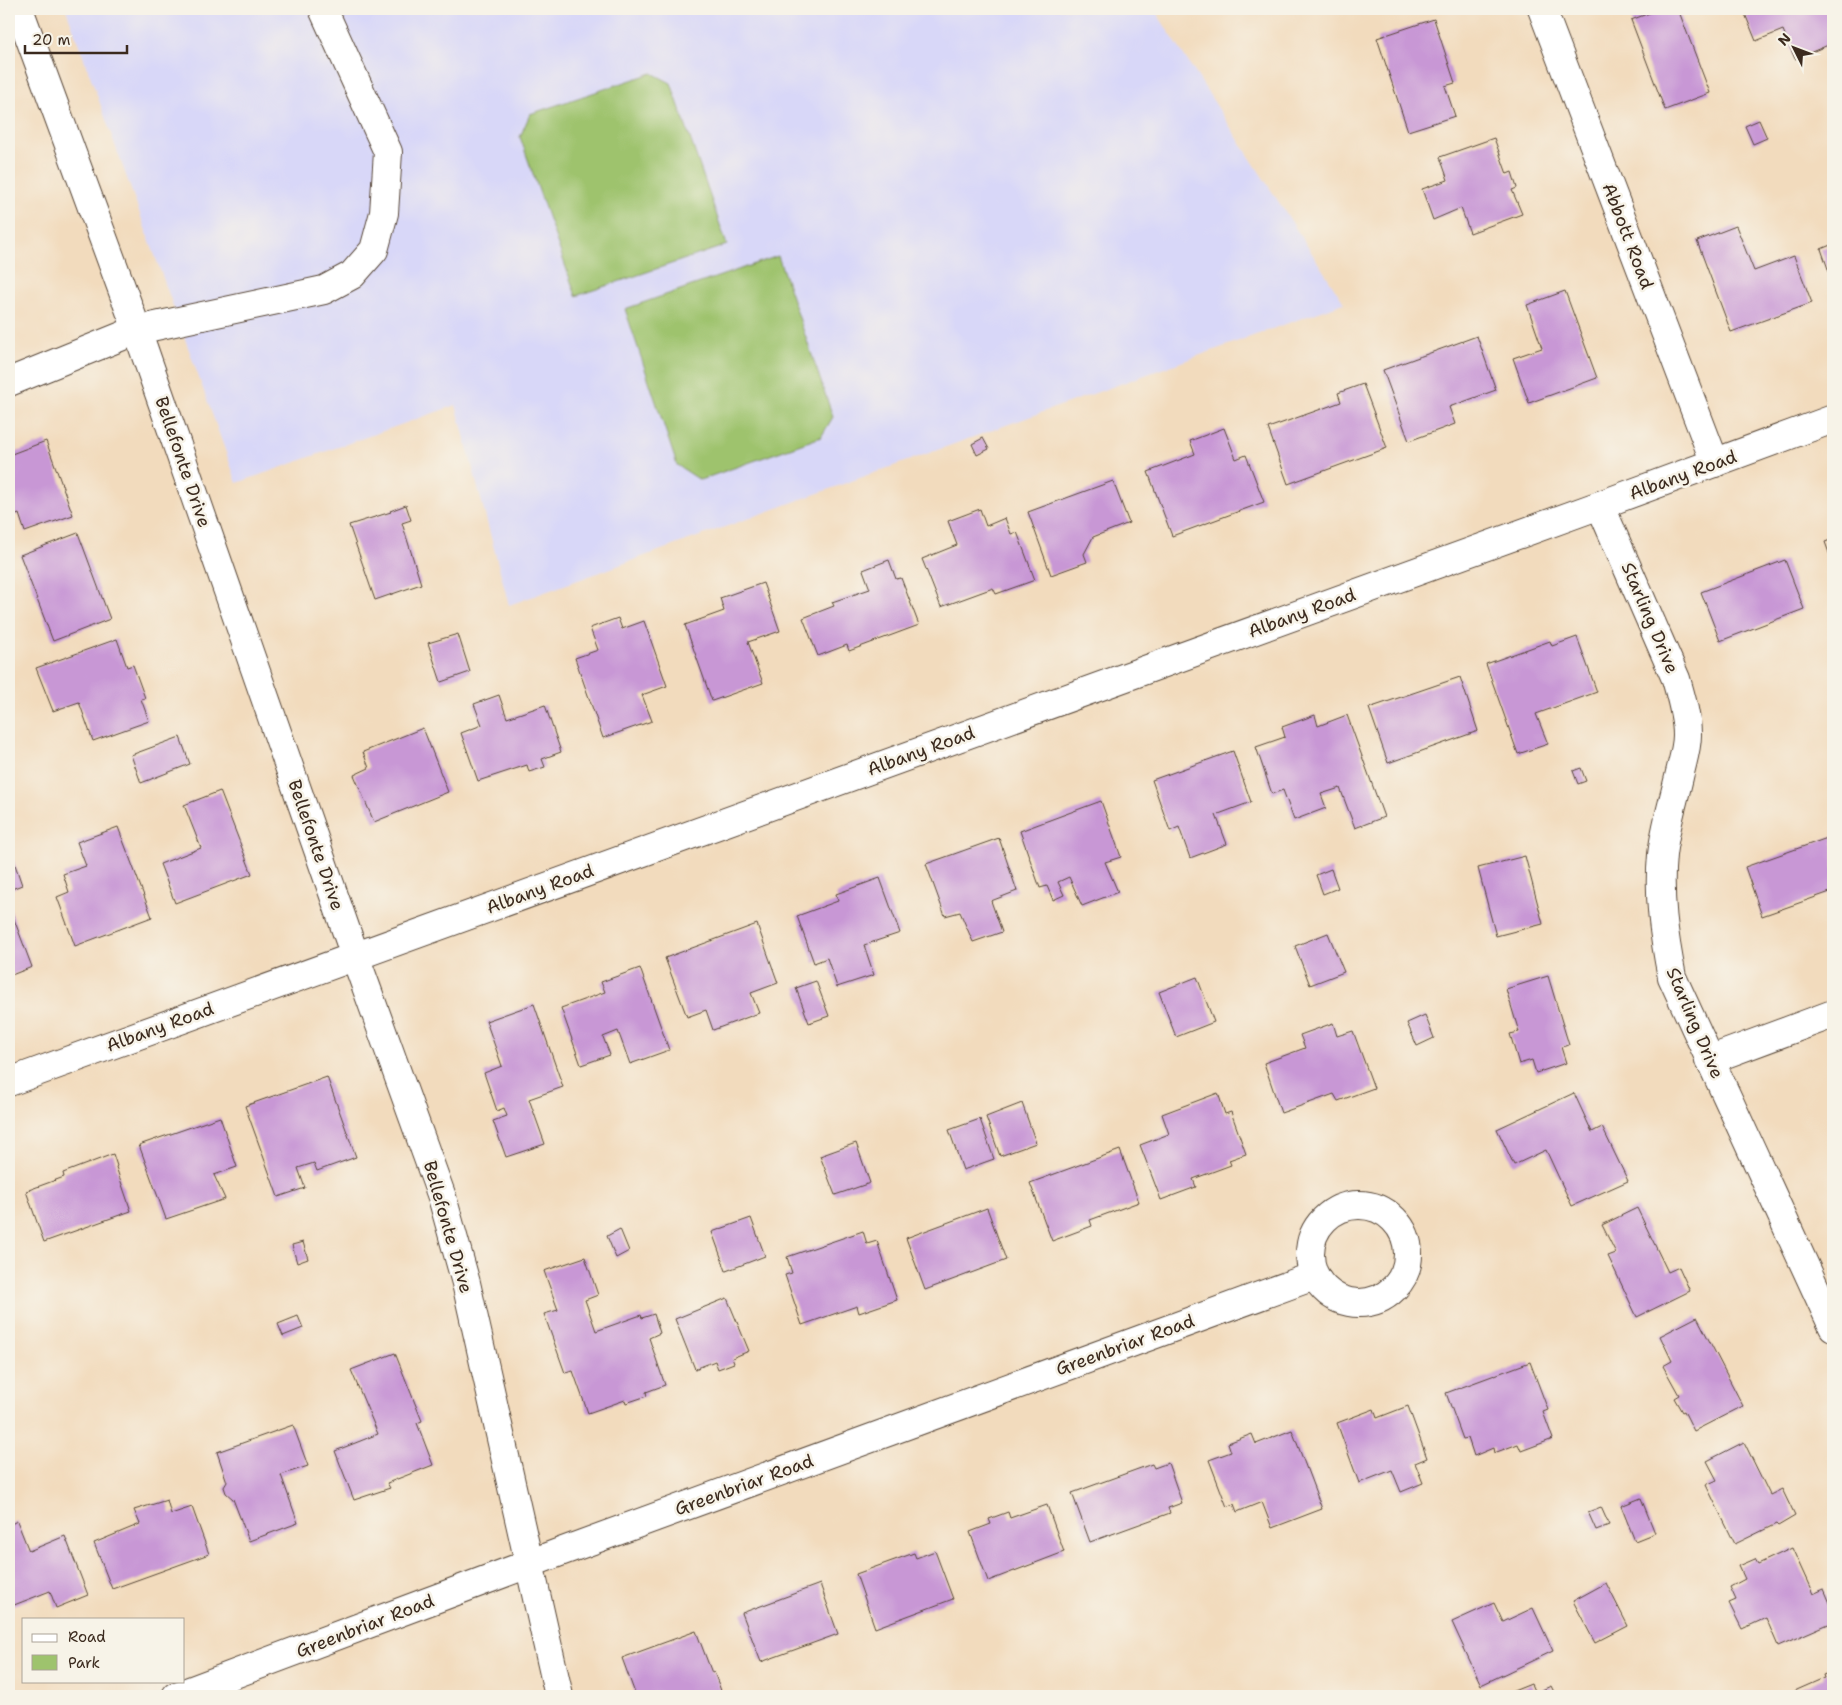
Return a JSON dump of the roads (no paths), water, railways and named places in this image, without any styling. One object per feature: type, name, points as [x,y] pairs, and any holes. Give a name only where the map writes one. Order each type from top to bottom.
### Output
[{"type":"street","name":"Bellefonte Drive","points":[[20,9],[137,330],[355,956],[442,1197],[466,1283],[559,1696]]},
{"type":"street","points":[[9,382],[137,330],[324,290],[352,274],[374,250],[384,213],[388,152],[323,9]]},
{"type":"street","name":"Abbott Road","points":[[1542,9],[1714,463]]},
{"type":"street","name":"Albany Road","points":[[9,1082],[1833,419]]},
{"type":"street","name":"Starling Drive","points":[[1600,505],[1676,679],[1683,707],[1687,735],[1685,752],[1666,828],[1662,857],[1664,934],[1672,977],[1833,1327]]},
{"type":"street","points":[[1709,1060],[1833,1014]]},
{"type":"street","name":"Greenbriar Road","points":[[176,1696],[529,1564],[1314,1276]]}]
